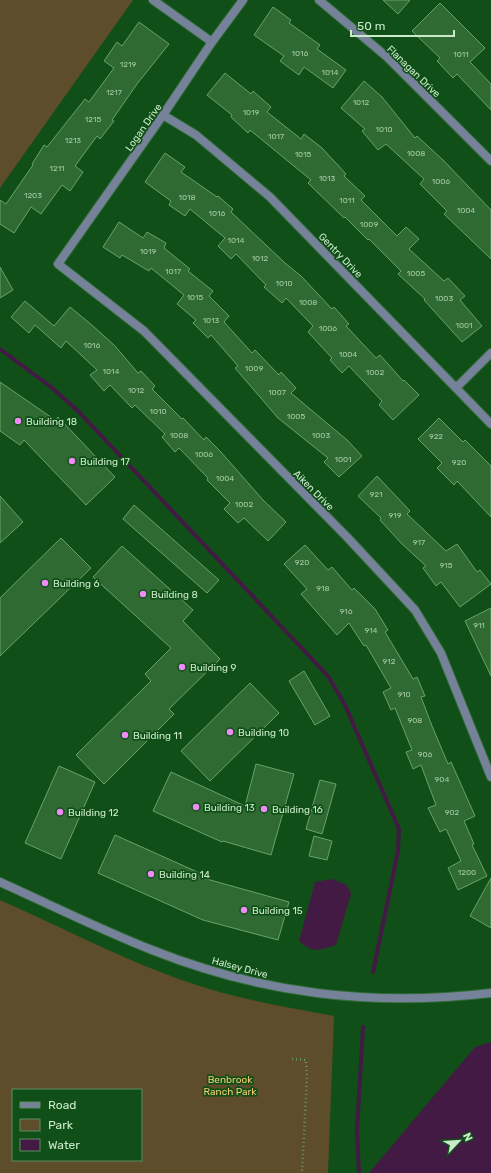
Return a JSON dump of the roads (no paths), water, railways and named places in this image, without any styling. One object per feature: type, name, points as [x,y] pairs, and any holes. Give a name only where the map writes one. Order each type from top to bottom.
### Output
[{"type":"street","points":[[153,0],[212,42]]},
{"type":"street","name":"Logan Drive","points":[[58,264],[164,115],[212,42],[243,0]]},
{"type":"street","name":"Flanagan Drive","points":[[319,0],[387,57],[491,161]]},
{"type":"street","name":"Gentry Drive","points":[[164,115],[196,135],[270,197],[491,424]]},
{"type":"street","name":"Aiken Drive","points":[[58,264],[144,331],[346,537],[415,610],[441,653],[491,777]]},
{"type":"street","points":[[456,388],[491,352]]},
{"type":"street","name":"Halsey Drive","points":[[0,882],[152,950],[204,968],[258,983],[319,995],[379,999],[436,998],[491,993]]},
{"type":"water","points":[[332,879],[347,885],[351,894],[336,945],[316,950],[308,948],[299,941],[315,882]]},
{"type":"water","points":[[491,1042],[491,1173],[369,1173],[475,1047]]},
{"type":"waterway","points":[[0,349],[51,387],[78,411],[328,676],[345,705],[399,829],[398,851],[373,972]]},
{"type":"waterway","points":[[359,1173],[357,1131],[363,1027]]},
{"type":"place","name":"Building 18","points":[[18,421]]},
{"type":"place","name":"Building 17","points":[[72,461]]},
{"type":"place","name":"Building 6","points":[[45,583]]},
{"type":"place","name":"Building 8","points":[[143,594]]},
{"type":"place","name":"Building 9","points":[[182,667]]},
{"type":"place","name":"Building 10","points":[[230,732]]},
{"type":"place","name":"Building 11","points":[[125,735]]},
{"type":"place","name":"Building 13","points":[[196,807]]},
{"type":"place","name":"Building 16","points":[[264,809]]},
{"type":"place","name":"Building 12","points":[[60,812]]},
{"type":"place","name":"Building 14","points":[[151,874]]},
{"type":"place","name":"Building 15","points":[[244,910]]},
{"type":"park label","name":"Benbrook Ranch Park","points":[[230,1084]]}]
